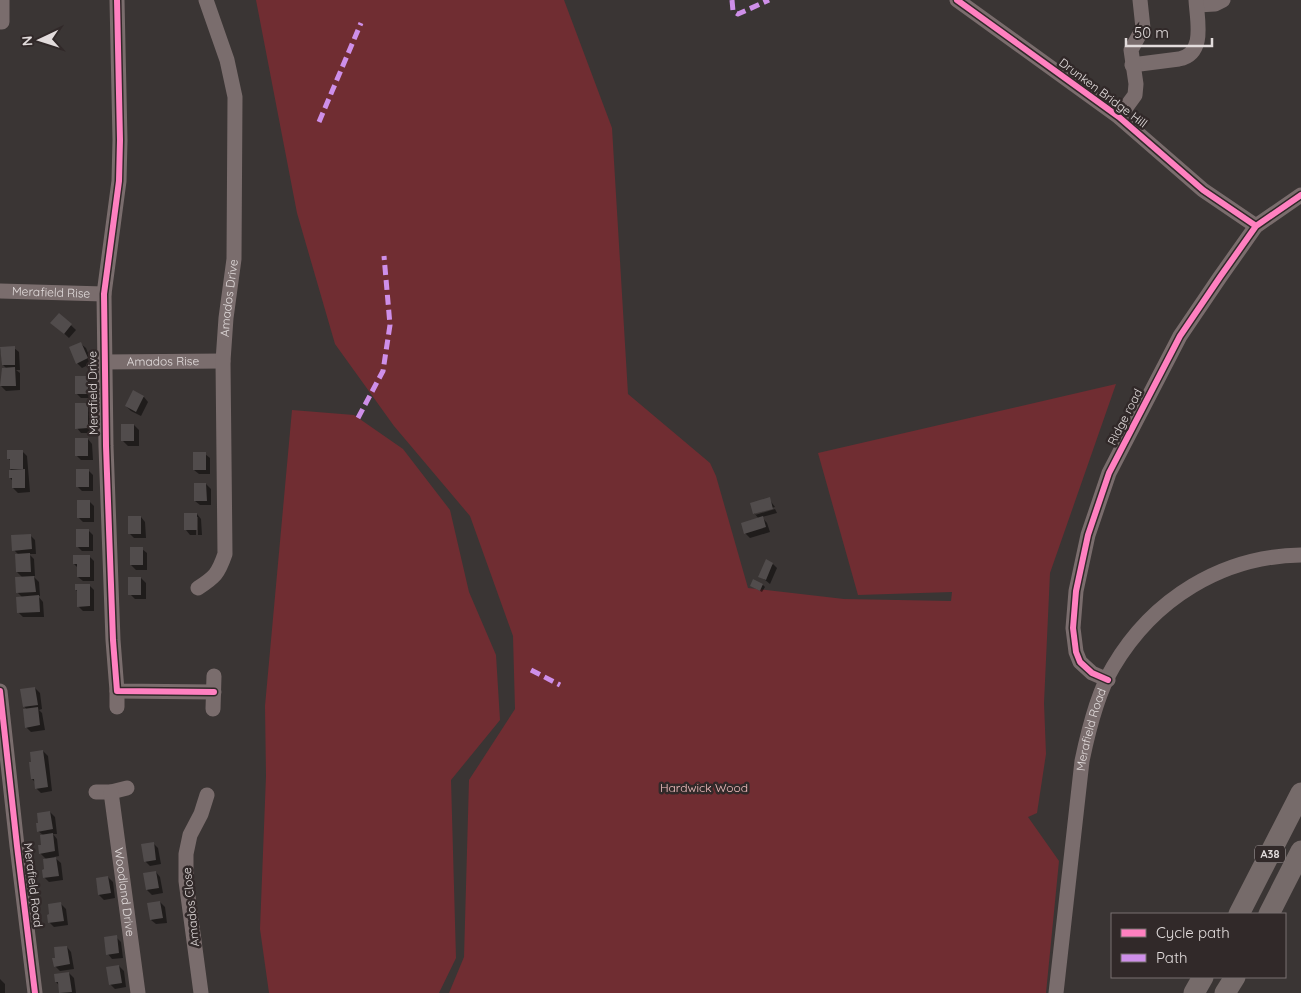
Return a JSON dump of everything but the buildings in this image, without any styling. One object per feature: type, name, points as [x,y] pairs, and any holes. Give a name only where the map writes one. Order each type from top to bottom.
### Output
[{"type":"highway","name":"A38","points":[[1239,913],[1301,793]]},
{"type":"highway","name":"A38","points":[[1270,913],[1301,851]]},
{"type":"highway","points":[[1194,993],[1202,978]]},
{"type":"highway","points":[[1226,993],[1234,978]]},
{"type":"street","points":[[0,22],[2,22],[2,0]]},
{"type":"street","name":"Merafield Drive","points":[[117,0],[119,181],[104,294],[110,583],[117,707]]},
{"type":"street","name":"Amados Drive","points":[[198,588],[220,570],[225,554],[223,360],[226,318],[234,259],[235,97],[228,60],[206,0]]},
{"type":"street","name":"Drunken Bridge Hill","points":[[957,0],[1119,117],[1203,190],[1256,226]]},
{"type":"street","points":[[1119,117],[1135,95],[1136,84],[1131,50],[1144,28],[1140,0]]},
{"type":"street","points":[[1132,66],[1186,58],[1192,53],[1198,41],[1197,2],[1214,4],[1223,0]]},
{"type":"street","name":"Ridge road","points":[[1108,680],[1085,668],[1076,652],[1073,628],[1076,591],[1088,535],[1109,473],[1180,336],[1256,226],[1301,195]]},
{"type":"street","name":"Merafield Rise","points":[[0,291],[104,294]]},
{"type":"street","name":"Amados Rise","points":[[104,362],[223,360]]},
{"type":"street","name":"Merafield Road","points":[[1056,993],[1082,761],[1088,732],[1112,668],[1128,644],[1145,624],[1166,604],[1193,585],[1245,562],[1267,557],[1301,555]]},
{"type":"street","points":[[213,709],[214,676]]},
{"type":"street","name":"Merafield Road","points":[[0,691],[35,993]]},
{"type":"street","points":[[117,691],[214,692]]},
{"type":"street","name":"Woodland Drive","points":[[127,788],[103,792],[138,993]]},
{"type":"street","name":"Amados Close","points":[[201,993],[186,881],[186,854],[190,835],[201,814],[207,795]]},
{"type":"green space","name":"Hardwick Wood","points":[[256,0],[564,0],[612,128],[628,394],[710,463],[716,476],[748,588],[844,599],[951,601],[952,592],[858,595],[818,453],[1116,384],[1050,573],[1044,703],[1046,754],[1037,813],[1028,817],[1059,861],[1046,993],[449,993],[464,957],[469,780],[515,709],[513,636],[470,516],[394,426],[335,344],[297,213]]},
{"type":"green space","points":[[292,410],[354,415],[403,449],[450,510],[469,592],[496,655],[500,720],[451,780],[456,958],[439,993],[269,993],[260,929],[266,776],[265,706]]},
{"type":"marked path","points":[[732,0],[733,11],[738,14],[769,0]]},
{"type":"marked path","points":[[319,122],[361,23]]},
{"type":"marked path","points":[[358,418],[383,371],[390,325],[384,256]]},
{"type":"marked path","points":[[531,670],[560,685]]},
{"type":"cycle path","points":[[117,0],[119,181],[104,294],[106,446],[113,640],[117,691],[214,692]]},
{"type":"cycle path","points":[[957,0],[1119,117],[1203,190],[1256,226]]},
{"type":"cycle path","points":[[1108,680],[1092,673],[1080,662],[1076,652],[1073,628],[1076,591],[1088,535],[1109,473],[1180,336],[1220,277],[1256,226],[1301,195]]},
{"type":"cycle path","points":[[0,691],[35,993]]}]
